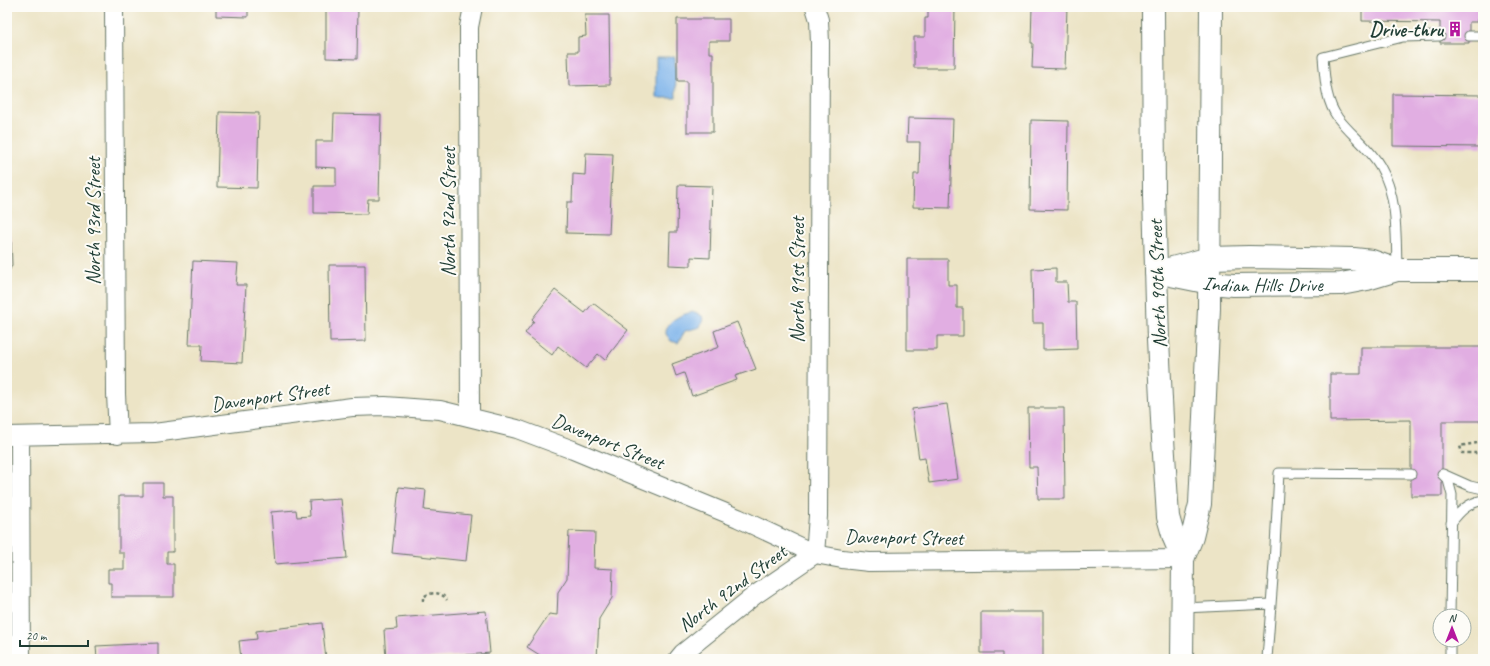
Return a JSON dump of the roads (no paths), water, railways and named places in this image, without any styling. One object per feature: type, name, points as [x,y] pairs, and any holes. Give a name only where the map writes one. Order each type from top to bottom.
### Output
[{"type":"main road","name":"North 90th Street","points":[[1154,7],[1154,196],[1163,439],[1168,517],[1174,538],[1183,559]]},
{"type":"main road","name":"North 90th Street","points":[[1182,659],[1183,559],[1192,537],[1200,504],[1210,283],[1211,7]]},
{"type":"main road","name":"Indian Hills Drive","points":[[1156,272],[1210,258],[1249,257],[1344,258],[1372,261],[1397,270]]},
{"type":"main road","name":"Indian Hills Drive","points":[[1156,272],[1210,283],[1233,285],[1341,284],[1367,279],[1397,270],[1483,270]]},
{"type":"street","name":"North 93rd Street","points":[[114,7],[116,394],[118,435]]},
{"type":"street","name":"North 92nd Street","points":[[470,417],[469,27],[473,7]]},
{"type":"street","name":"North 91st Street","points":[[815,7],[820,43],[818,516],[815,554]]},
{"type":"street","name":"Davenport Street","points":[[14,436],[118,435],[154,433],[352,407],[385,406],[440,410],[517,429],[573,450],[738,518],[815,554],[869,562],[1183,559]]},
{"type":"street","points":[[14,436],[21,659]]},
{"type":"street","name":"North 92nd Street","points":[[678,659],[683,653],[755,595],[815,554]]},
{"type":"lane","points":[[1397,270],[1394,205],[1389,184],[1374,156],[1342,123],[1334,112],[1326,87],[1323,57],[1403,37],[1440,36]]},
{"type":"lane","points":[[1469,36],[1483,36]]},
{"type":"lane","points":[[1267,659],[1279,473],[1411,474]]},
{"type":"lane","points":[[1450,608],[1452,495],[1448,480],[1442,474],[1470,486],[1483,489]]},
{"type":"lane","points":[[1451,523],[1463,509],[1483,500]]},
{"type":"lane","points":[[1183,608],[1271,604]]},
{"type":"lane","points":[[1450,648],[1450,659]]},
{"type":"water","points":[[656,57],[675,57],[676,98],[656,98]]},
{"type":"water","points":[[695,312],[702,316],[703,319],[700,327],[685,331],[678,343],[671,341],[666,334],[672,321],[686,314]]},
{"type":"place","name":"Drive-thru","points":[[1455,29]]}]
